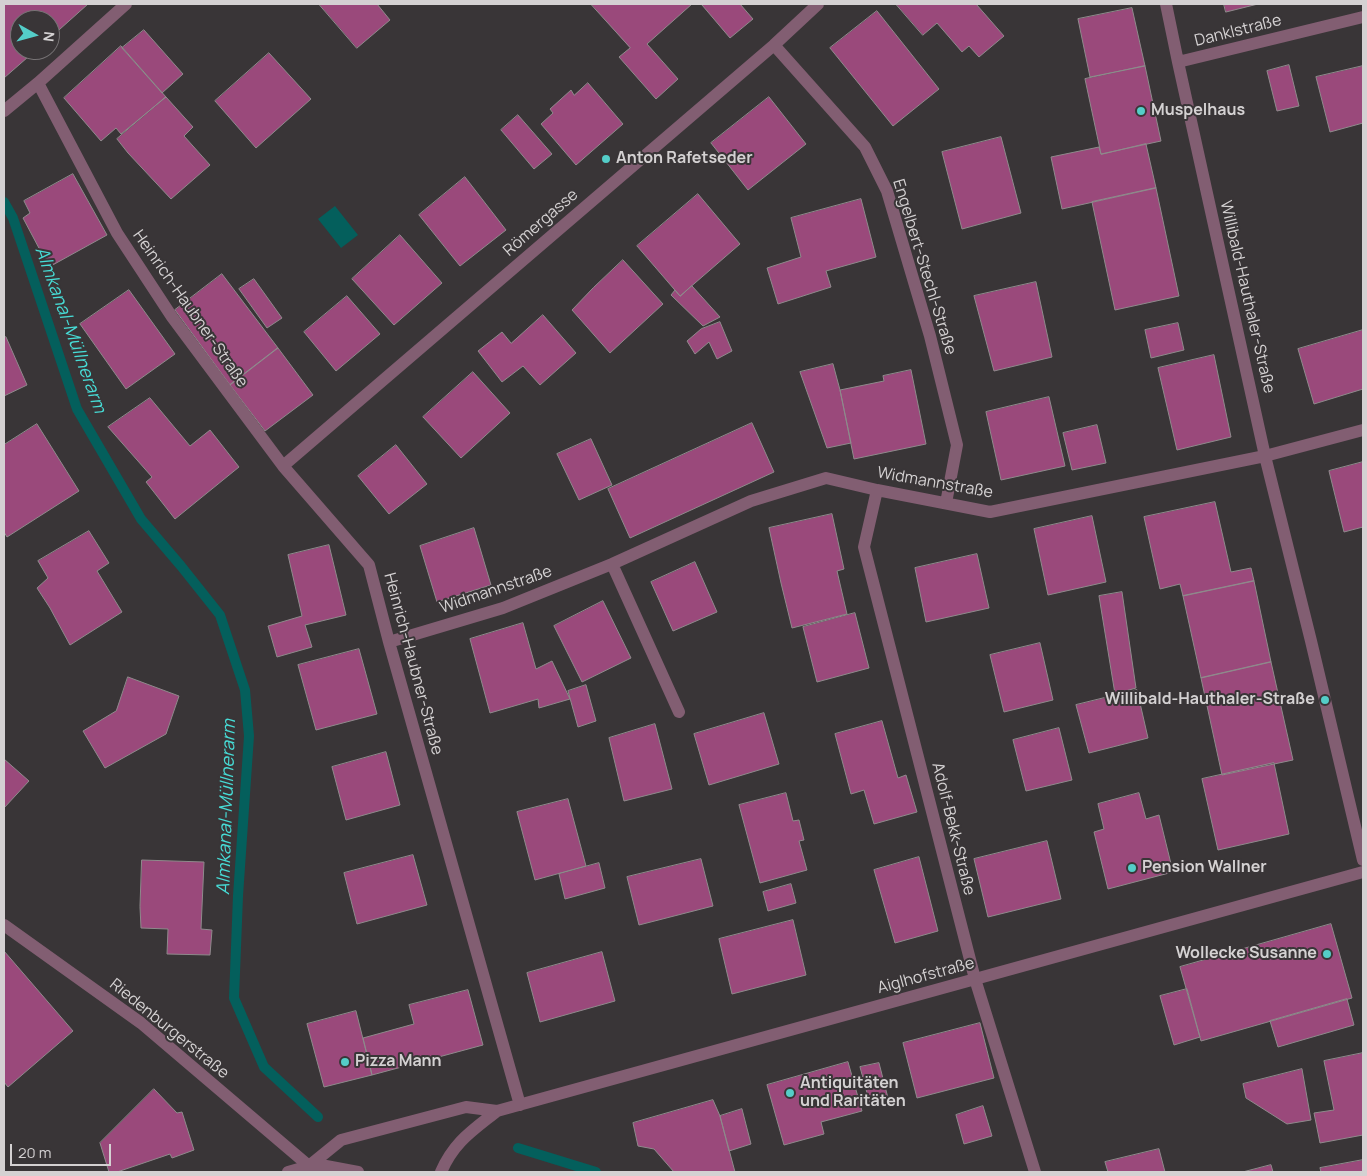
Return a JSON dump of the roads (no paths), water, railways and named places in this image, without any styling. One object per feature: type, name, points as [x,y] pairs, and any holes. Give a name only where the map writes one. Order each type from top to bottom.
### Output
[{"type":"street","points":[[4,112],[126,4]]},
{"type":"street","name":"Römergasse","points":[[283,466],[774,45],[818,4]]},
{"type":"street","name":"Willibald-Hauthaler-Straße","points":[[1166,4],[1265,456],[1363,860]]},
{"type":"street","name":"Danklstraße","points":[[1178,62],[1363,17]]},
{"type":"street","name":"Engelbert-Stechl-Straße","points":[[774,45],[865,147],[887,191],[930,336],[957,445],[946,504]]},
{"type":"street","name":"Heinrich-Haubner-Straße","points":[[38,83],[117,233],[172,317],[283,466],[369,565],[520,1105]]},
{"type":"street","name":"Widmannstraße","points":[[389,642],[503,608],[612,564],[751,501],[826,478],[990,512],[1265,456],[1363,430]]},
{"type":"street","name":"Adolf-Bekk-Straße","points":[[877,490],[864,547],[975,979],[1035,1172]]},
{"type":"street","points":[[612,564],[679,712]]},
{"type":"street","name":"Aiglhofstraße","points":[[497,1111],[1363,872]]},
{"type":"street","name":"Riedenburgerstraße","points":[[4,924],[141,1023],[309,1166]]},
{"type":"street","points":[[309,1166],[341,1140],[466,1107],[497,1111]]},
{"type":"street","points":[[440,1172],[457,1145],[497,1111]]},
{"type":"street","points":[[288,1172],[309,1166],[326,1166],[358,1172]]},
{"type":"water","points":[[335,206],[358,235],[341,248],[318,219]]},
{"type":"waterway","name":"Almkanal-Müllnerarm","points":[[4,202],[13,218],[77,409],[141,519],[220,615],[245,690],[249,736],[238,896],[234,998],[264,1067],[318,1117]]},
{"type":"waterway","name":"Almkanal-Müllnerarm","points":[[518,1148],[596,1172]]},
{"type":"place","name":"Muspelhaus","points":[[1141,111]]},
{"type":"place","name":"Anton Rafetseder","points":[[606,159]]},
{"type":"place","name":"Willibald-Hauthaler-Straße","points":[[1325,700]]},
{"type":"place","name":"Pension Wallner","points":[[1132,868]]},
{"type":"place","name":"Wollecke Susanne","points":[[1327,954]]},
{"type":"place","name":"Pizza Mann","points":[[345,1062]]},
{"type":"place","name":"Antiquitäten und Raritäten","points":[[790,1093]]}]
